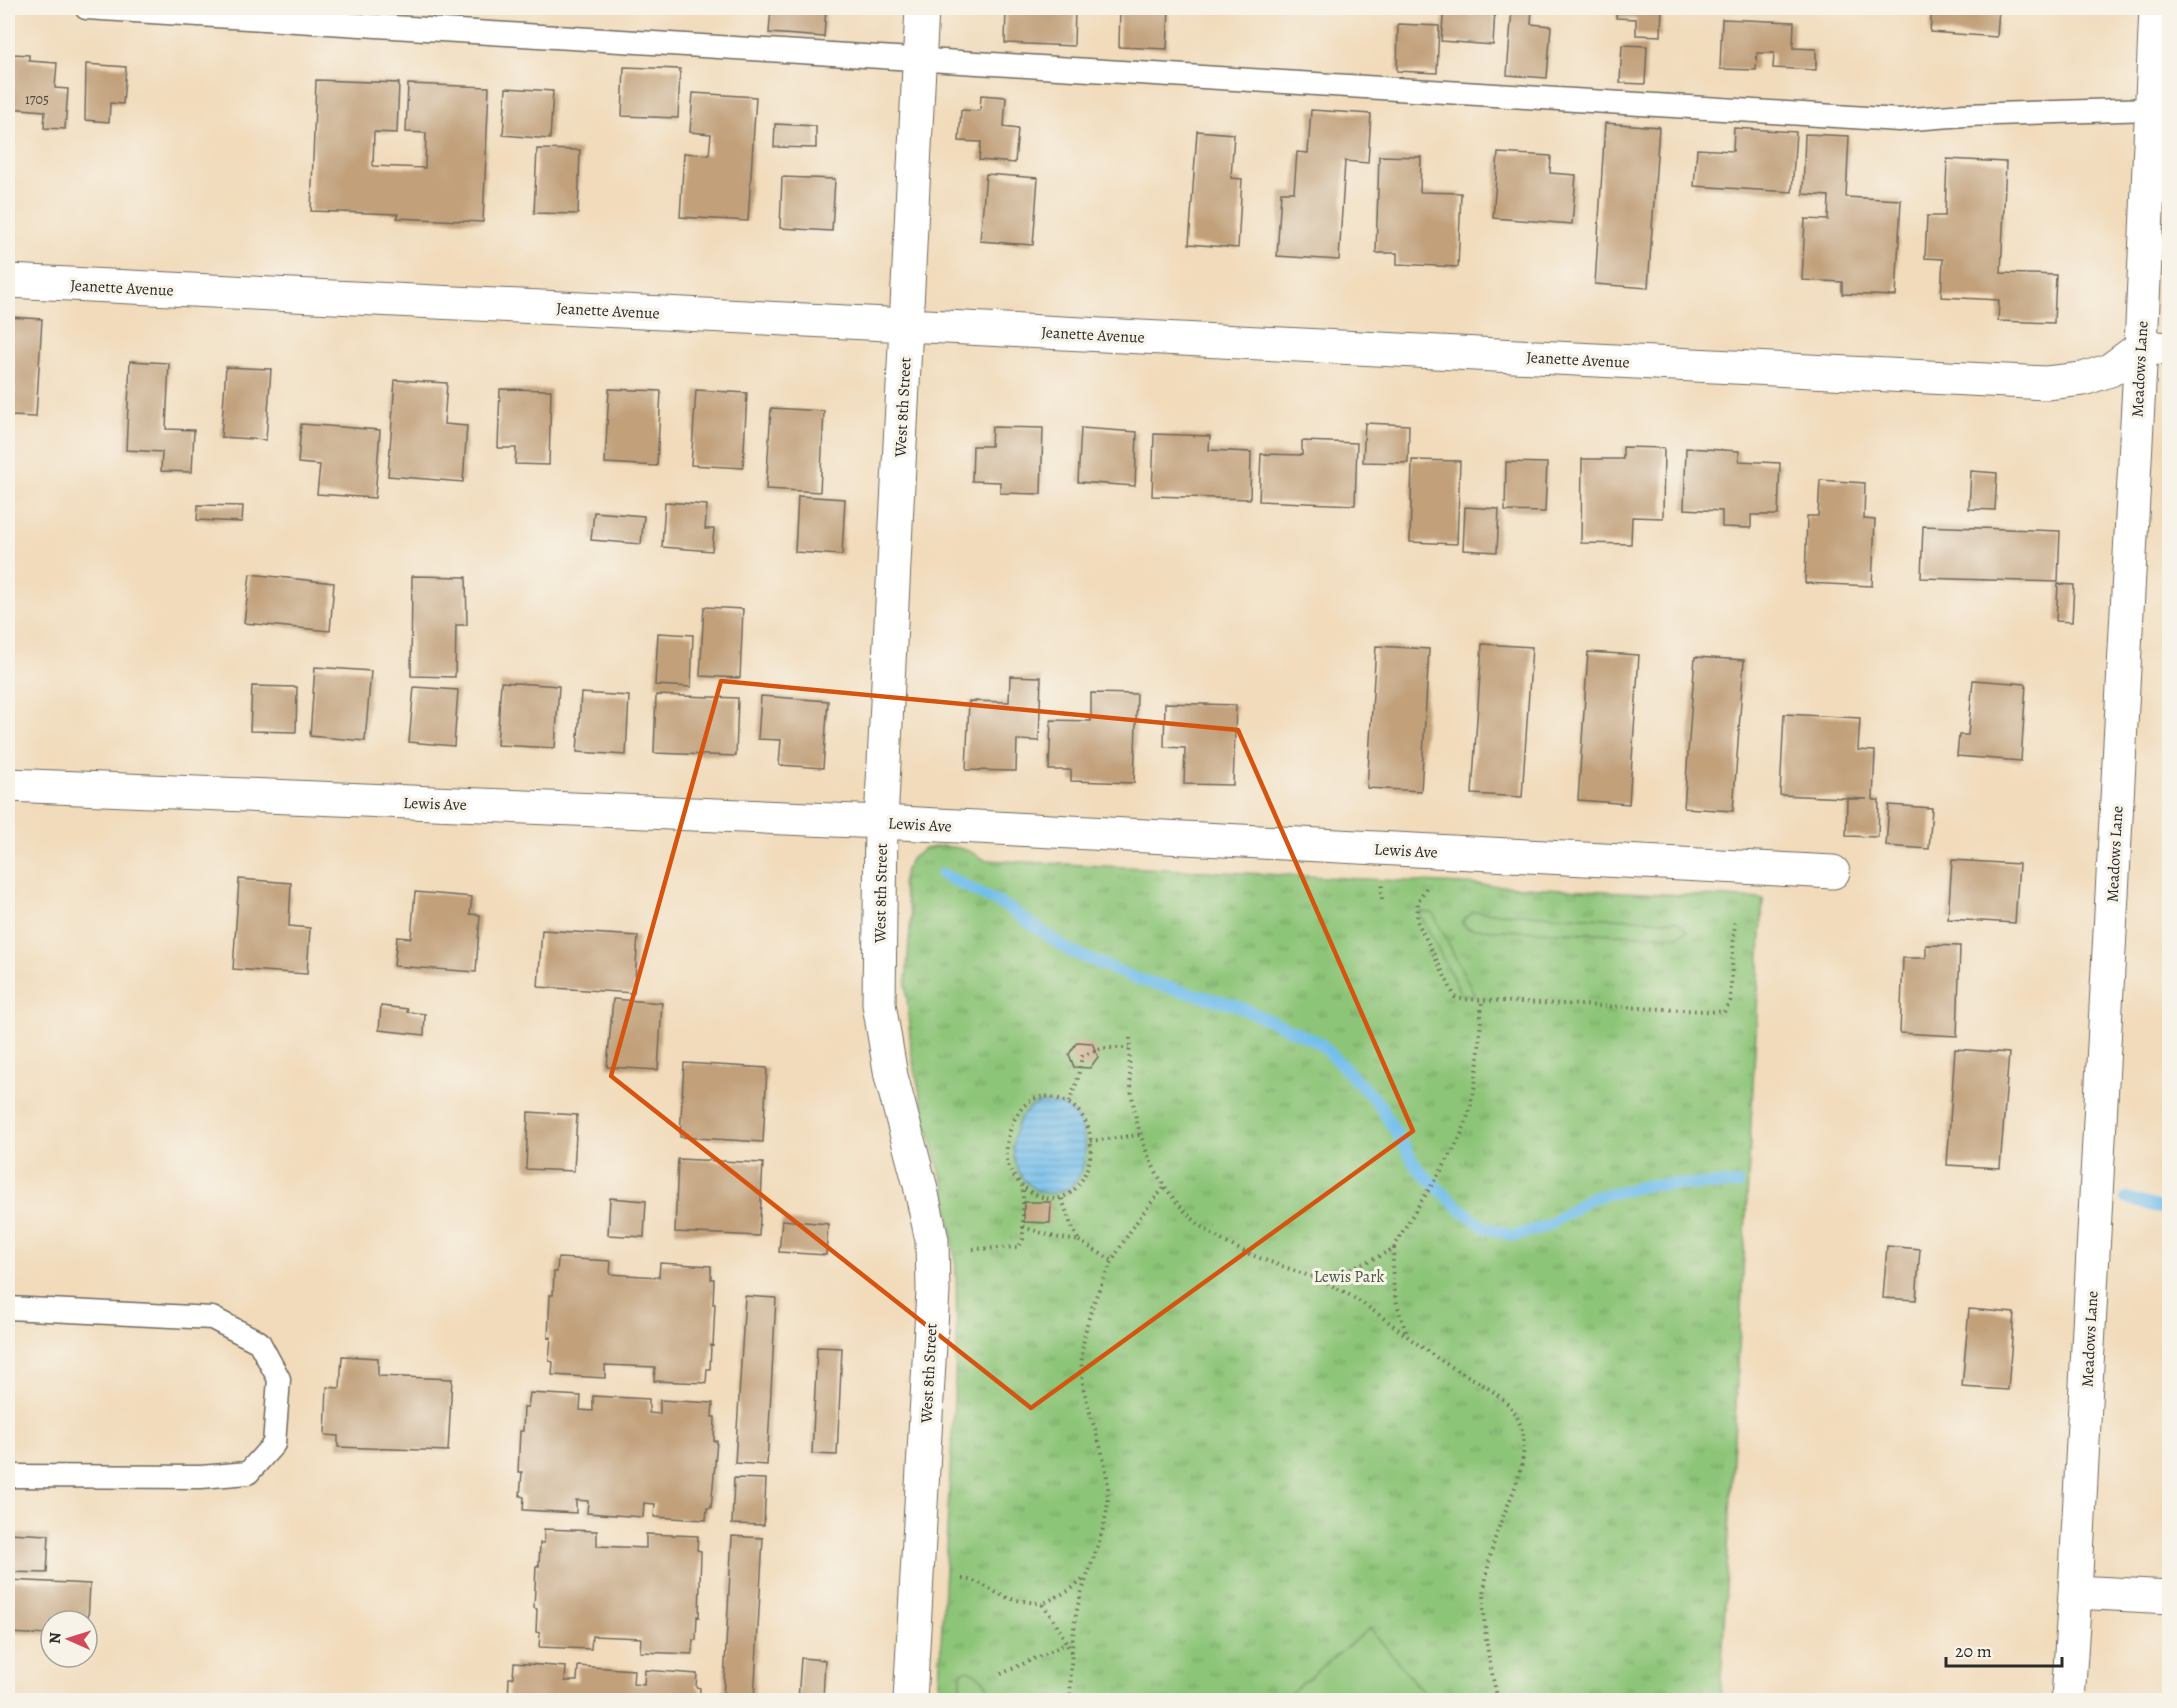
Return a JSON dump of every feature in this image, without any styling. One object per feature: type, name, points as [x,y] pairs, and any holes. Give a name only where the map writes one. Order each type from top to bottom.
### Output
[{"type":"street","name":"West 8th Street","points":[[910,1701],[933,1291],[932,1240],[891,1076],[879,1004],[881,822],[922,8]]},
{"type":"street","name":"Meadows Lane","points":[[2068,1701],[2155,348],[2158,95],[2156,8]]},
{"type":"street","name":"Jeanette Avenue","points":[[8,282],[2046,383],[2083,378],[2110,370],[2155,348]]},
{"type":"street","name":"Lewis Ave","points":[[8,785],[881,822],[1833,872]]},
{"type":"street","points":[[2075,1592],[2169,1597]]},
{"type":"lane","points":[[86,8],[1899,120],[2158,95]]},
{"type":"lane","points":[[8,1308],[212,1318],[259,1342],[279,1379],[274,1444],[248,1473],[201,1477],[8,1476]]},
{"type":"path","points":[[1448,852],[1418,901],[1417,921],[1455,997],[1460,999],[1724,1012],[1730,1001],[1735,918]]},
{"type":"path","points":[[1407,1336],[1392,1286],[1394,1248],[1456,1144],[1471,1101],[1479,1054],[1482,1000]]},
{"type":"path","points":[[1130,1038],[1132,1095],[1140,1135],[1164,1188],[1192,1218],[1243,1252],[1315,1278],[1343,1291],[1434,1356],[1502,1398],[1514,1412],[1520,1423],[1524,1439],[1521,1471],[1493,1544],[1485,1584],[1486,1648],[1498,1701]]},
{"type":"path","points":[[1069,1102],[1077,1082],[1082,1056],[1102,1048],[1129,1048]]},
{"type":"path","points":[[1046,1096],[1069,1102],[1084,1116],[1091,1149],[1088,1166],[1083,1181],[1076,1190],[1061,1196],[1040,1197],[1023,1187],[1013,1175],[1008,1164],[1009,1137],[1013,1122],[1018,1112],[1035,1098],[1046,1096]]},
{"type":"path","points":[[1090,1141],[1140,1135]]},
{"type":"path","points":[[972,1249],[1019,1247],[1023,1239],[1023,1187]]},
{"type":"path","points":[[1070,1701],[1072,1655],[1078,1607],[1086,1577],[1105,1526],[1108,1498],[1102,1455],[1084,1391],[1081,1368],[1082,1346],[1102,1282],[1138,1219],[1164,1188]]},
{"type":"path","points":[[1061,1196],[1079,1242]]},
{"type":"path","points":[[1023,1227],[1079,1242],[1113,1261]]},
{"type":"path","points":[[1315,1278],[1341,1272],[1394,1248]]},
{"type":"path","points":[[962,1579],[984,1584],[998,1594],[1010,1598],[1042,1604],[1070,1590],[1086,1577]]},
{"type":"path","points":[[1042,1604],[1056,1623],[1072,1655]]},
{"type":"path","points":[[1001,1674],[1066,1644]]},
{"type":"highlighted area","points":[[721,681],[1238,730],[1413,1131],[1031,1408],[611,1076]]},
{"type":"green space","name":"Lewis Park","points":[[941,846],[964,850],[985,860],[1763,899],[1720,1700],[938,1700],[957,1342],[956,1266],[946,1193],[926,1122],[911,1051],[906,984],[911,916],[902,885],[905,870],[912,858],[924,849]]},
{"type":"green space","points":[[1419,912],[1433,913],[1475,996],[1461,994]]},
{"type":"green space","points":[[1473,912],[1677,921],[1687,931],[1678,936],[1471,929],[1462,922]]},
{"type":"green space","points":[[1370,1628],[1429,1700],[1282,1700]]},
{"type":"green space","points":[[967,1670],[977,1674],[984,1681],[992,1700],[960,1700],[961,1673]]},
{"type":"water","points":[[1041,1103],[1062,1106],[1075,1116],[1080,1125],[1085,1148],[1082,1171],[1077,1180],[1070,1187],[1053,1193],[1031,1187],[1018,1170],[1013,1152],[1018,1123],[1029,1109]]},
{"type":"building","points":[[771,8],[826,8],[824,37],[769,33]]},
{"type":"building","points":[[1006,8],[1075,8],[1074,46],[1005,43]]},
{"type":"building","points":[[1120,8],[1169,8],[1167,49],[1119,47]]},
{"type":"building","points":[[1444,8],[1495,8],[1493,45],[1441,41]]},
{"type":"building","points":[[1512,8],[1532,8],[1531,24],[1551,26],[1547,78],[1507,75]]},
{"type":"building","points":[[1617,8],[1662,8],[1661,36],[1636,35],[1636,19],[1616,18]]},
{"type":"building","points":[[1932,8],[1999,8],[1997,37],[1930,32]]},
{"type":"building","points":[[2022,8],[2075,8],[2075,11],[2022,11]]},
{"type":"building","points":[[1722,19],[1794,22],[1793,48],[1816,49],[1816,70],[1773,68],[1774,53],[1757,53],[1756,70],[1720,69]]},
{"type":"building","points":[[1398,24],[1439,26],[1437,73],[1397,71]]},
{"type":"building","points":[[1622,45],[1647,46],[1645,84],[1620,83]]},
{"type":"building","points":[[13,54],[29,55],[29,61],[57,63],[55,88],[68,89],[65,129],[44,128],[45,111],[8,108],[8,60],[12,61]]},
{"type":"building","points":[[86,64],[126,67],[123,104],[110,103],[109,122],[85,120]]},
{"type":"building","points":[[624,67],[680,69],[678,118],[622,116]]},
{"type":"building","points":[[316,80],[399,83],[397,133],[374,132],[373,166],[425,168],[426,133],[406,132],[408,84],[489,87],[483,222],[397,218],[398,214],[311,211]]},
{"type":"building","points":[[506,88],[553,91],[550,139],[503,135]]},
{"type":"building","points":[[693,93],[756,97],[748,221],[680,217],[684,153],[709,155],[711,134],[690,132]]},
{"type":"building","points":[[981,95],[1006,97],[1004,127],[1018,129],[1015,163],[979,160],[981,142],[959,141],[961,110],[980,111]]},
{"type":"building","points":[[1311,110],[1371,114],[1368,163],[1345,161],[1339,260],[1277,256],[1281,192],[1294,192],[1297,152],[1308,153]]},
{"type":"building","points":[[1605,123],[1659,127],[1648,288],[1595,284]]},
{"type":"building","points":[[775,124],[816,126],[816,148],[774,147]]},
{"type":"building","points":[[1734,128],[1796,132],[1792,192],[1694,186],[1697,149],[1733,151]]},
{"type":"building","points":[[1197,131],[1234,134],[1231,178],[1242,179],[1238,248],[1189,244]]},
{"type":"building","points":[[1805,134],[1849,136],[1846,197],[1901,200],[1896,296],[1842,294],[1842,282],[1802,280],[1805,219],[1828,220],[1829,196],[1803,194]]},
{"type":"building","points":[[537,149],[580,150],[578,214],[534,213]]},
{"type":"building","points":[[1498,153],[1551,156],[1550,173],[1576,175],[1572,224],[1493,218]]},
{"type":"building","points":[[1379,156],[1421,157],[1420,192],[1461,193],[1458,267],[1397,264],[1397,253],[1376,253]]},
{"type":"building","points":[[1947,159],[2006,162],[2001,273],[2056,275],[2054,323],[1998,321],[1999,300],[1941,297],[1943,259],[1925,258],[1927,216],[1945,216]]},
{"type":"building","points":[[986,174],[1038,178],[1033,245],[980,241]]},
{"type":"building","points":[[782,177],[835,179],[832,231],[780,228]]},
{"type":"building","points":[[8,317],[42,319],[36,417],[8,416]]},
{"type":"building","points":[[130,361],[169,363],[166,429],[194,430],[192,472],[161,471],[162,452],[126,450]]},
{"type":"building","points":[[226,367],[271,369],[266,440],[221,437]]},
{"type":"building","points":[[395,380],[447,383],[444,424],[467,426],[463,482],[388,476]]},
{"type":"building","points":[[500,389],[551,390],[549,465],[515,464],[516,448],[498,448]]},
{"type":"building","points":[[609,389],[661,391],[657,466],[605,463]]},
{"type":"building","points":[[696,390],[747,393],[743,468],[691,465]]},
{"type":"building","points":[[771,408],[824,411],[820,492],[766,489]]},
{"type":"building","points":[[1365,423],[1409,425],[1408,463],[1363,462]]},
{"type":"building","points":[[301,424],[380,430],[375,498],[317,494],[320,465],[298,463]]},
{"type":"building","points":[[992,427],[1043,428],[1041,494],[1000,493],[1000,482],[972,481],[973,446],[991,446]]},
{"type":"building","points":[[1081,428],[1137,432],[1135,486],[1078,482]]},
{"type":"building","points":[[1154,434],[1210,436],[1209,450],[1251,452],[1250,499],[1152,496]]},
{"type":"building","points":[[1302,441],[1357,443],[1355,505],[1259,501],[1261,454],[1302,455]]},
{"type":"building","points":[[1623,447],[1664,448],[1663,518],[1632,517],[1631,544],[1581,543],[1582,459],[1623,459]]},
{"type":"building","points":[[1686,448],[1739,451],[1739,461],[1780,463],[1778,515],[1751,515],[1751,528],[1722,527],[1722,511],[1684,509]]},
{"type":"building","points":[[1412,460],[1460,461],[1457,544],[1410,542]]},
{"type":"building","points":[[1506,462],[1547,463],[1545,512],[1505,511]]},
{"type":"building","points":[[1971,471],[1997,473],[1995,510],[1969,509]]},
{"type":"building","points":[[1820,480],[1865,483],[1864,519],[1875,520],[1872,586],[1805,583],[1807,516],[1818,516]]},
{"type":"building","points":[[798,496],[845,499],[842,555],[795,552]]},
{"type":"building","points":[[665,502],[707,505],[705,529],[714,529],[712,551],[662,547]]},
{"type":"building","points":[[198,505],[243,506],[242,522],[197,520]]},
{"type":"building","points":[[1465,507],[1499,509],[1497,552],[1463,550]]},
{"type":"building","points":[[594,512],[644,516],[641,544],[591,540]]},
{"type":"building","points":[[1923,526],[2060,531],[2058,582],[1921,578]]},
{"type":"building","points":[[250,574],[334,583],[330,631],[244,623]]},
{"type":"building","points":[[412,576],[466,577],[467,625],[456,625],[455,677],[411,676]]},
{"type":"building","points":[[2058,584],[2074,585],[2072,622],[2056,621]]},
{"type":"building","points":[[704,607],[743,609],[740,678],[700,676]]},
{"type":"building","points":[[658,633],[693,635],[691,687],[655,685]]},
{"type":"building","points":[[1482,644],[1532,647],[1522,797],[1472,794]]},
{"type":"building","points":[[1376,646],[1429,649],[1421,791],[1367,788]]},
{"type":"building","points":[[1588,652],[1639,655],[1629,804],[1578,800]]},
{"type":"building","points":[[1695,657],[1744,660],[1733,811],[1684,808]]},
{"type":"building","points":[[315,667],[371,671],[365,741],[310,736]]},
{"type":"building","points":[[1010,676],[1041,677],[1039,741],[1017,740],[1016,771],[966,770],[969,701],[1009,702]]},
{"type":"building","points":[[1973,680],[2026,684],[2021,761],[1957,756],[1959,735],[1968,735]]},
{"type":"building","points":[[501,682],[559,686],[555,748],[497,745]]},
{"type":"building","points":[[252,686],[297,687],[296,732],[250,731]]},
{"type":"building","points":[[414,687],[458,690],[454,746],[409,742]]},
{"type":"building","points":[[581,693],[629,696],[626,755],[577,752]]},
{"type":"building","points":[[1091,693],[1137,694],[1134,783],[1071,781],[1071,770],[1049,770],[1051,720],[1091,721]]},
{"type":"building","points":[[656,695],[738,698],[736,756],[654,753]]},
{"type":"building","points":[[761,696],[828,701],[823,768],[779,765],[781,740],[758,739]]},
{"type":"building","points":[[1165,703],[1236,705],[1233,785],[1184,784],[1185,748],[1164,747]]},
{"type":"building","points":[[1784,714],[1860,718],[1858,750],[1875,751],[1873,800],[1879,800],[1878,837],[1846,836],[1847,799],[1867,799],[1780,795]]},
{"type":"building","points":[[1889,805],[1932,808],[1929,849],[1886,846]]},
{"type":"building","points":[[1952,860],[2019,864],[2015,923],[1948,919]]},
{"type":"building","points":[[239,879],[291,883],[289,926],[310,928],[307,974],[233,969]]},
{"type":"building","points":[[415,892],[472,897],[470,914],[480,915],[476,972],[394,966],[397,937],[411,938]]},
{"type":"building","points":[[542,930],[638,936],[634,993],[538,987]]},
{"type":"building","points":[[1926,945],[1960,946],[1957,1036],[1900,1033],[1903,958],[1926,958]]},
{"type":"building","points":[[613,999],[662,1003],[658,1070],[607,1067]]},
{"type":"building","points":[[381,1006],[408,1009],[407,1012],[425,1014],[424,1035],[379,1030]]},
{"type":"building","points":[[1077,1042],[1092,1043],[1098,1057],[1090,1068],[1074,1067],[1069,1054]]},
{"type":"building","points":[[1955,1049],[2009,1053],[2000,1168],[1947,1165]]},
{"type":"building","points":[[684,1063],[767,1068],[763,1142],[680,1137]]},
{"type":"building","points":[[528,1112],[577,1115],[574,1171],[526,1169]]},
{"type":"building","points":[[678,1159],[763,1163],[759,1236],[675,1232]]},
{"type":"building","points":[[610,1198],[646,1201],[644,1237],[608,1235]]},
{"type":"building","points":[[1024,1202],[1051,1202],[1050,1223],[1024,1222]]},
{"type":"building","points":[[782,1220],[828,1224],[826,1255],[779,1252]]},
{"type":"building","points":[[1887,1246],[1920,1249],[1916,1300],[1883,1298]]},
{"type":"building","points":[[558,1258],[611,1261],[610,1274],[659,1277],[660,1263],[711,1266],[711,1279],[714,1279],[713,1304],[715,1304],[713,1346],[711,1345],[710,1369],[707,1369],[706,1383],[654,1381],[655,1367],[605,1365],[605,1378],[552,1375],[553,1362],[549,1361],[551,1337],[548,1338],[550,1295],[553,1295],[554,1272],[557,1272]]},
{"type":"building","points":[[745,1296],[776,1298],[767,1465],[735,1463]]},
{"type":"building","points":[[1969,1309],[2014,1313],[2008,1390],[1962,1387]]},
{"type":"building","points":[[817,1347],[842,1348],[837,1455],[812,1454]]},
{"type":"building","points":[[342,1356],[378,1358],[378,1376],[452,1379],[448,1451],[338,1447],[338,1436],[325,1435],[327,1387],[340,1388]]},
{"type":"building","points":[[530,1393],[581,1396],[580,1410],[593,1411],[593,1396],[649,1399],[649,1413],[660,1414],[660,1400],[713,1403],[714,1441],[717,1441],[711,1508],[707,1508],[706,1520],[654,1517],[655,1504],[644,1503],[643,1517],[587,1513],[588,1501],[576,1500],[576,1513],[523,1510],[524,1497],[520,1496],[522,1472],[518,1472],[520,1431],[523,1431],[524,1407],[528,1407]]},
{"type":"building","points":[[734,1478],[766,1479],[764,1525],[732,1524]]},
{"type":"building","points":[[544,1529],[597,1531],[597,1546],[646,1548],[646,1534],[698,1536],[697,1550],[701,1551],[699,1617],[697,1616],[696,1640],[693,1640],[692,1654],[640,1652],[641,1638],[592,1636],[591,1649],[539,1647],[540,1633],[536,1632],[537,1609],[534,1608],[536,1566],[539,1566],[540,1543],[544,1543]]},
{"type":"building","points":[[8,1533],[49,1535],[47,1573],[8,1572]]},
{"type":"building","points":[[732,1536],[763,1538],[754,1700],[723,1700]]},
{"type":"building","points":[[8,1580],[90,1584],[89,1609],[39,1609],[39,1634],[8,1633]]},
{"type":"building","points":[[801,1658],[825,1660],[823,1700],[798,1700]]},
{"type":"building","points":[[514,1663],[566,1667],[565,1681],[577,1681],[578,1666],[634,1670],[633,1684],[644,1685],[645,1670],[697,1674],[696,1687],[700,1688],[699,1700],[508,1700],[509,1678],[513,1678]]},
{"type":"waterway","points":[[942,874],[1007,907],[1070,951],[1137,979],[1235,1005],[1320,1043],[1379,1104],[1417,1168],[1457,1206],[1484,1227],[1514,1236],[1547,1226],[1590,1198],[1649,1185],[1738,1184]]},
{"type":"waterway","points":[[2126,1198],[2170,1211]]}]
